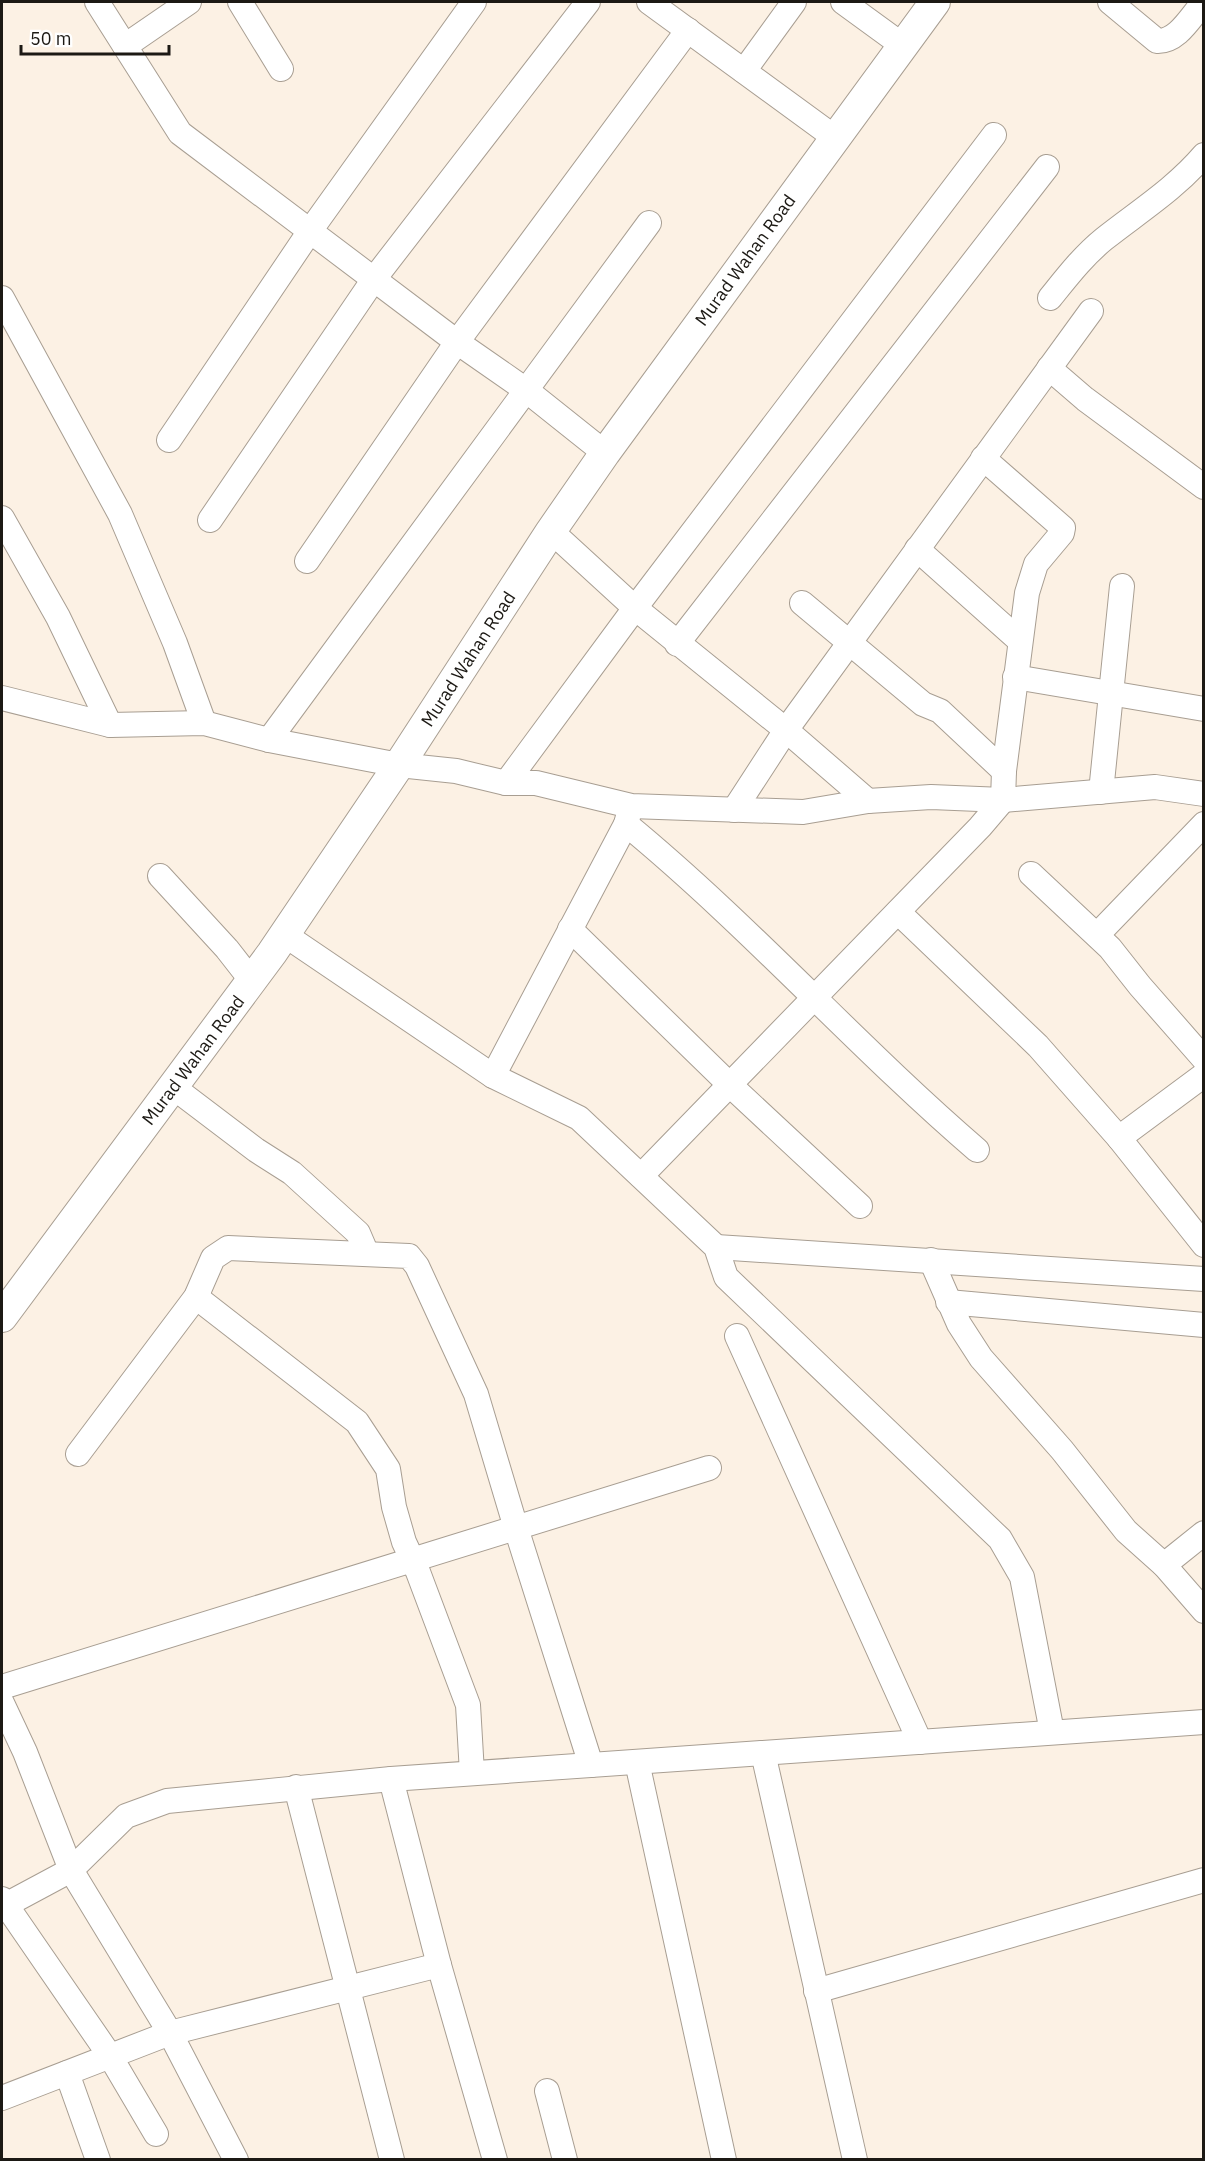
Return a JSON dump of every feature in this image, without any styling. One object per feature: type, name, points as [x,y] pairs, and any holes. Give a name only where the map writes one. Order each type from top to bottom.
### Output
[{"type":"street","points":[[97,2],[180,133],[457,342],[526,390],[605,453]]},
{"type":"street","points":[[124,46],[189,2]]},
{"type":"street","points":[[240,2],[281,69]]},
{"type":"street","points":[[169,440],[310,231],[474,2]]},
{"type":"street","points":[[210,520],[374,279],[588,2]]},
{"type":"street","points":[[649,2],[834,137]]},
{"type":"street","points":[[744,71],[794,2]]},
{"type":"street","points":[[843,2],[902,45]]},
{"type":"street","name":"Murad Wahan Road","points":[[2,1317],[285,935],[551,531],[605,453],[934,2]]},
{"type":"street","points":[[1110,2],[1157,41],[1165,41],[1175,36],[1203,2]]},
{"type":"street","points":[[307,561],[457,342],[688,30]]},
{"type":"street","points":[[506,783],[635,608],[994,135]]},
{"type":"street","points":[[1050,297],[1102,240],[1189,173],[1203,155]]},
{"type":"street","points":[[677,644],[1047,167]]},
{"type":"street","points":[[269,740],[649,224]]},
{"type":"street","points":[[2,298],[120,513],[175,643],[204,723]]},
{"type":"street","points":[[734,810],[786,730],[1091,310]]},
{"type":"street","points":[[1049,368],[1085,399],[1203,487]]},
{"type":"street","points":[[641,1176],[980,827],[1003,800],[1004,771],[1019,640],[1027,593],[1036,564],[1062,533],[1063,528],[983,458]]},
{"type":"street","points":[[2,518],[58,617],[110,725]]},
{"type":"street","points":[[551,531],[677,644],[786,730],[868,801]]},
{"type":"street","points":[[917,549],[1019,640]]},
{"type":"street","points":[[1101,792],[1122,586]]},
{"type":"street","points":[[802,603],[923,704],[940,711],[1004,771]]},
{"type":"street","points":[[1015,677],[1203,710]]},
{"type":"street","points":[[2,698],[110,725],[204,723],[269,740],[399,765],[456,771],[506,783],[537,783],[628,815],[734,810],[803,812],[868,801],[931,797],[1003,800],[1155,787],[1203,794]]},
{"type":"street","points":[[493,1076],[628,815]]},
{"type":"street","points":[[628,815],[659,851],[944,1122],[977,1150]]},
{"type":"street","points":[[1097,936],[1203,824]]},
{"type":"street","points":[[1031,874],[1110,948],[1203,1059]]},
{"type":"street","points":[[160,876],[227,949],[252,981]]},
{"type":"street","points":[[898,912],[1038,1046],[1119,1138],[1203,1245]]},
{"type":"street","points":[[570,929],[729,1085],[860,1206]]},
{"type":"street","points":[[285,935],[493,1076],[579,1118],[716,1247],[726,1277],[1000,1539],[1022,1577],[1052,1732]]},
{"type":"street","points":[[1119,1138],[1203,1075]]},
{"type":"street","points":[[173,1087],[256,1150],[292,1173],[358,1233],[367,1254]]},
{"type":"street","points":[[716,1247],[1203,1279]]},
{"type":"street","points":[[78,1454],[196,1297],[213,1258],[228,1248],[409,1256],[417,1266],[476,1394],[591,1765]]},
{"type":"street","points":[[931,1260],[959,1324],[987,1366],[1062,1450],[1126,1531],[1164,1565],[1203,1611]]},
{"type":"street","points":[[196,1297],[357,1422],[388,1469],[394,1507],[404,1542],[468,1705],[472,1773]]},
{"type":"street","points":[[948,1302],[1203,1325]]},
{"type":"street","points":[[737,1336],[920,1742]]},
{"type":"street","points":[[2,1687],[709,1468]]},
{"type":"street","points":[[1164,1565],[1203,1533]]},
{"type":"street","points":[[2,1703],[71,1870],[170,2033],[236,2160]]},
{"type":"street","points":[[156,2134],[110,2056],[3,1904],[71,1870],[126,1816],[167,1801],[296,1787],[1203,1722]]},
{"type":"street","points":[[763,1753],[855,2160]]},
{"type":"street","points":[[637,1762],[724,2160]]},
{"type":"street","points":[[391,1779],[439,1965],[495,2160]]},
{"type":"street","points":[[296,1787],[392,2160]]},
{"type":"street","points":[[816,1990],[1203,1880]]},
{"type":"street","points":[[2,2098],[170,2033],[439,1965]]},
{"type":"street","points":[[67,2073],[98,2160]]},
{"type":"street","points":[[547,2091],[565,2160]]}]
